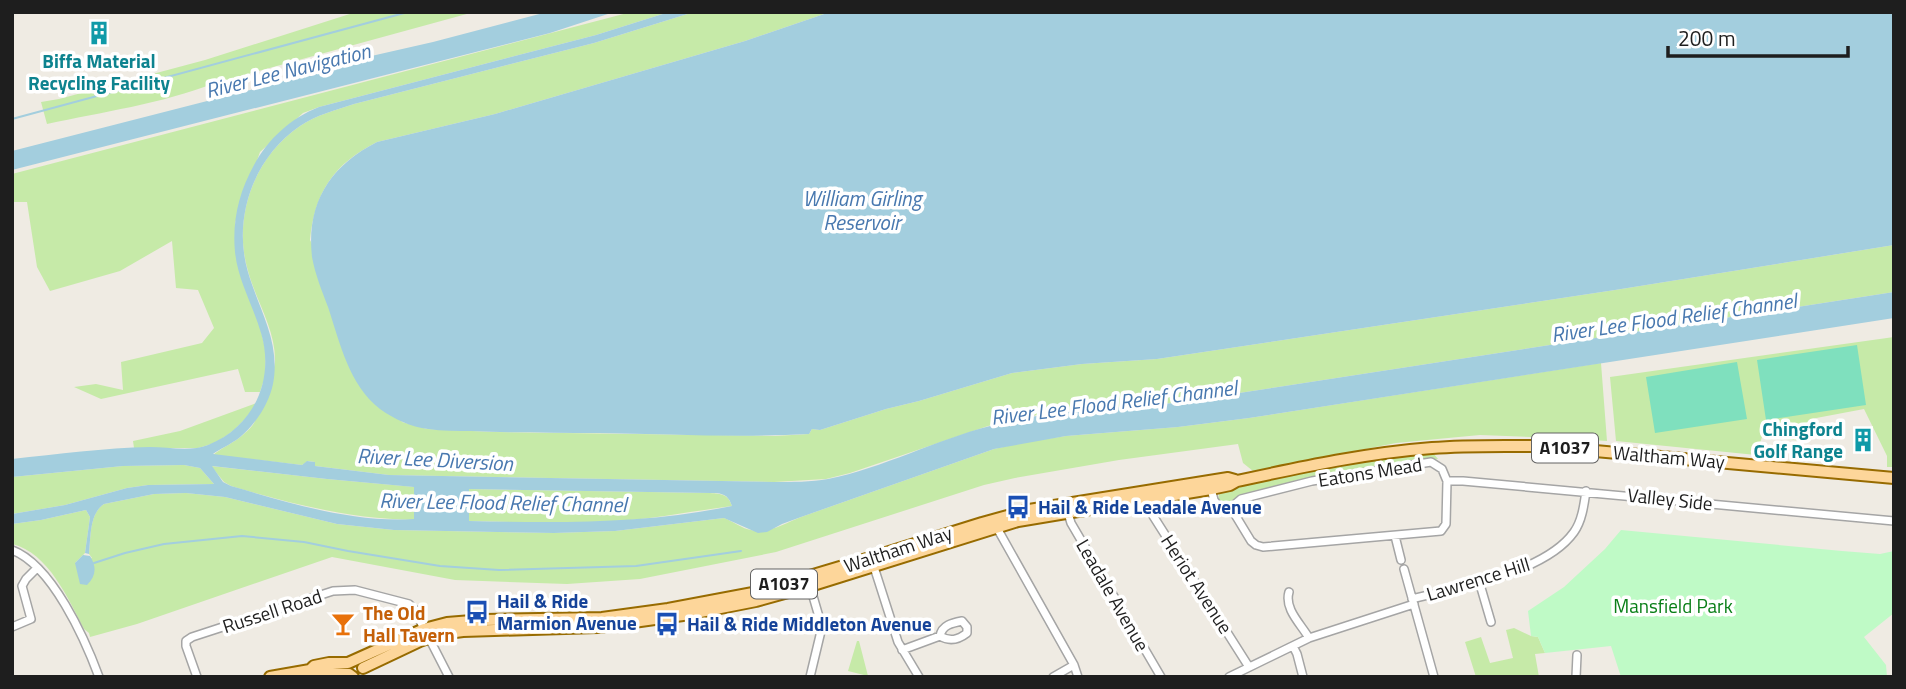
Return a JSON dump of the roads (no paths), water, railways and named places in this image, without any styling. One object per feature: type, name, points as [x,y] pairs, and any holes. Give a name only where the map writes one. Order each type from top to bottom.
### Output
[{"type":"main road","name":"Waltham Way","points":[[952,537],[998,528],[1034,514],[1068,513],[1108,502],[1147,500],[1228,478],[1237,481],[1331,461],[1434,447],[1539,446],[1894,478]]},
{"type":"main road","name":"Waltham Way","points":[[270,677],[310,670],[314,666],[329,663],[356,671],[447,623],[587,623],[614,616],[689,609],[793,586],[1034,514],[1210,485]]},
{"type":"main road","name":"Waltham Way","points":[[855,568],[874,567],[891,556]]},
{"type":"main road","name":"Waltham Way","points":[[793,586],[810,586],[828,576]]},
{"type":"street","name":"Eatons Mead","points":[[1425,463],[1434,463],[1442,469],[1447,481],[1446,524],[1444,529],[1436,533],[1259,546],[1251,541],[1234,509],[1241,499],[1273,490],[1425,463]]},
{"type":"street","name":"Valley Side","points":[[1447,481],[1587,491],[1894,521]]},
{"type":"street","name":"Eatons Mead","points":[[1210,485],[1219,507],[1234,509]]},
{"type":"street","name":"Lawrence Hill","points":[[1228,677],[1309,638],[1525,567],[1560,547],[1576,530],[1587,491]]},
{"type":"street","name":"Heriot Avenue","points":[[1147,500],[1150,511],[1249,667]]},
{"type":"street","name":"Leadale Avenue","points":[[1068,513],[1071,523],[1161,677]]},
{"type":"street","points":[[998,528],[1079,677]]},
{"type":"street","points":[[1395,536],[1401,559]]},
{"type":"street","points":[[12,550],[26,556],[57,593],[74,620],[99,677]]},
{"type":"street","points":[[874,567],[902,650],[919,677]]},
{"type":"street","points":[[12,627],[31,619],[22,586],[37,568]]},
{"type":"street","points":[[1404,569],[1431,676]]},
{"type":"street","points":[[1479,581],[1491,622]]},
{"type":"street","points":[[810,586],[822,626],[810,677]]},
{"type":"street","name":"Russell Road","points":[[197,677],[186,646],[186,640],[192,636],[333,591],[355,590],[409,604],[415,610],[426,633]]},
{"type":"street","points":[[1289,592],[1287,599],[1290,609],[1309,638]]},
{"type":"street","points":[[426,633],[449,677]]},
{"type":"street","points":[[902,650],[940,636]]},
{"type":"street","points":[[1293,646],[1303,677]]},
{"type":"street","points":[[1576,677],[1577,655]]},
{"type":"street","points":[[1053,677],[1074,665]]},
{"type":"water","points":[[547,12],[614,12],[550,33],[12,170],[12,151],[277,83],[345,62]]},
{"type":"water","points":[[669,12],[694,12],[594,43],[326,113],[300,126],[270,154],[251,190],[243,231],[248,272],[272,340],[275,369],[273,384],[265,406],[251,427],[213,454],[302,465],[307,461],[315,462],[315,466],[389,475],[815,481],[869,468],[970,432],[1035,416],[1174,403],[1894,292],[1894,318],[1249,418],[1066,436],[994,449],[758,533],[724,518],[615,531],[554,533],[394,530],[337,524],[225,497],[186,493],[154,494],[104,504],[93,520],[89,554],[85,553],[90,517],[86,510],[12,524],[12,514],[65,505],[127,488],[214,484],[200,468],[184,465],[123,466],[12,477],[12,459],[116,449],[201,447],[224,437],[249,414],[263,384],[265,350],[237,263],[234,240],[236,218],[244,186],[254,165],[281,130],[319,107],[596,35]],"holes":[[[212,466],[414,487],[414,519],[368,518],[299,505],[231,486],[223,482]],[[469,489],[714,493],[726,497],[732,506],[634,519],[569,522],[469,521]]]},
{"type":"water","name":"William Girling Reservoir","points":[[830,12],[1894,12],[1894,245],[1157,359],[1082,364],[1012,373],[820,430],[812,429],[809,434],[730,436],[439,430],[403,422],[380,409],[369,399],[360,388],[347,362],[312,257],[313,220],[318,203],[325,188],[346,162],[377,142],[495,114],[745,41]]},
{"type":"water","points":[[83,555],[90,556],[94,564],[94,575],[87,585],[80,584],[75,563]]},
{"type":"waterway","points":[[12,119],[408,12]]},
{"type":"waterway","points":[[94,563],[164,544],[242,536],[304,542],[440,566],[499,570],[636,566],[741,551]]},
{"type":"place","name":"Biffa Material Recycling Facility","points":[[99,33]]},
{"type":"place","name":"Chingford Golf Range","points":[[1863,440]]},
{"type":"place","name":"Hail & Ride Leadale Avenue","points":[[1018,507]]},
{"type":"place","name":"Hail & Ride Marmion Avenue","points":[[477,612]]},
{"type":"place","name":"The Old Hall Tavern","points":[[343,624]]},
{"type":"place","name":"Hail & Ride Middleton Avenue","points":[[667,624]]},
{"type":"water label","name":"River Lee Navigation","points":[[288,71]]},
{"type":"water label","name":"River Lee Flood Relief Channel","points":[[1674,318]]},
{"type":"water label","name":"River Lee Flood Relief Channel","points":[[1114,403]]},
{"type":"water label","name":"River Lee Diversion","points":[[435,460]]},
{"type":"water label","name":"River Lee Flood Relief Channel","points":[[503,503]]},
{"type":"park label","name":"Mansfield Park","points":[[1673,606]]}]
